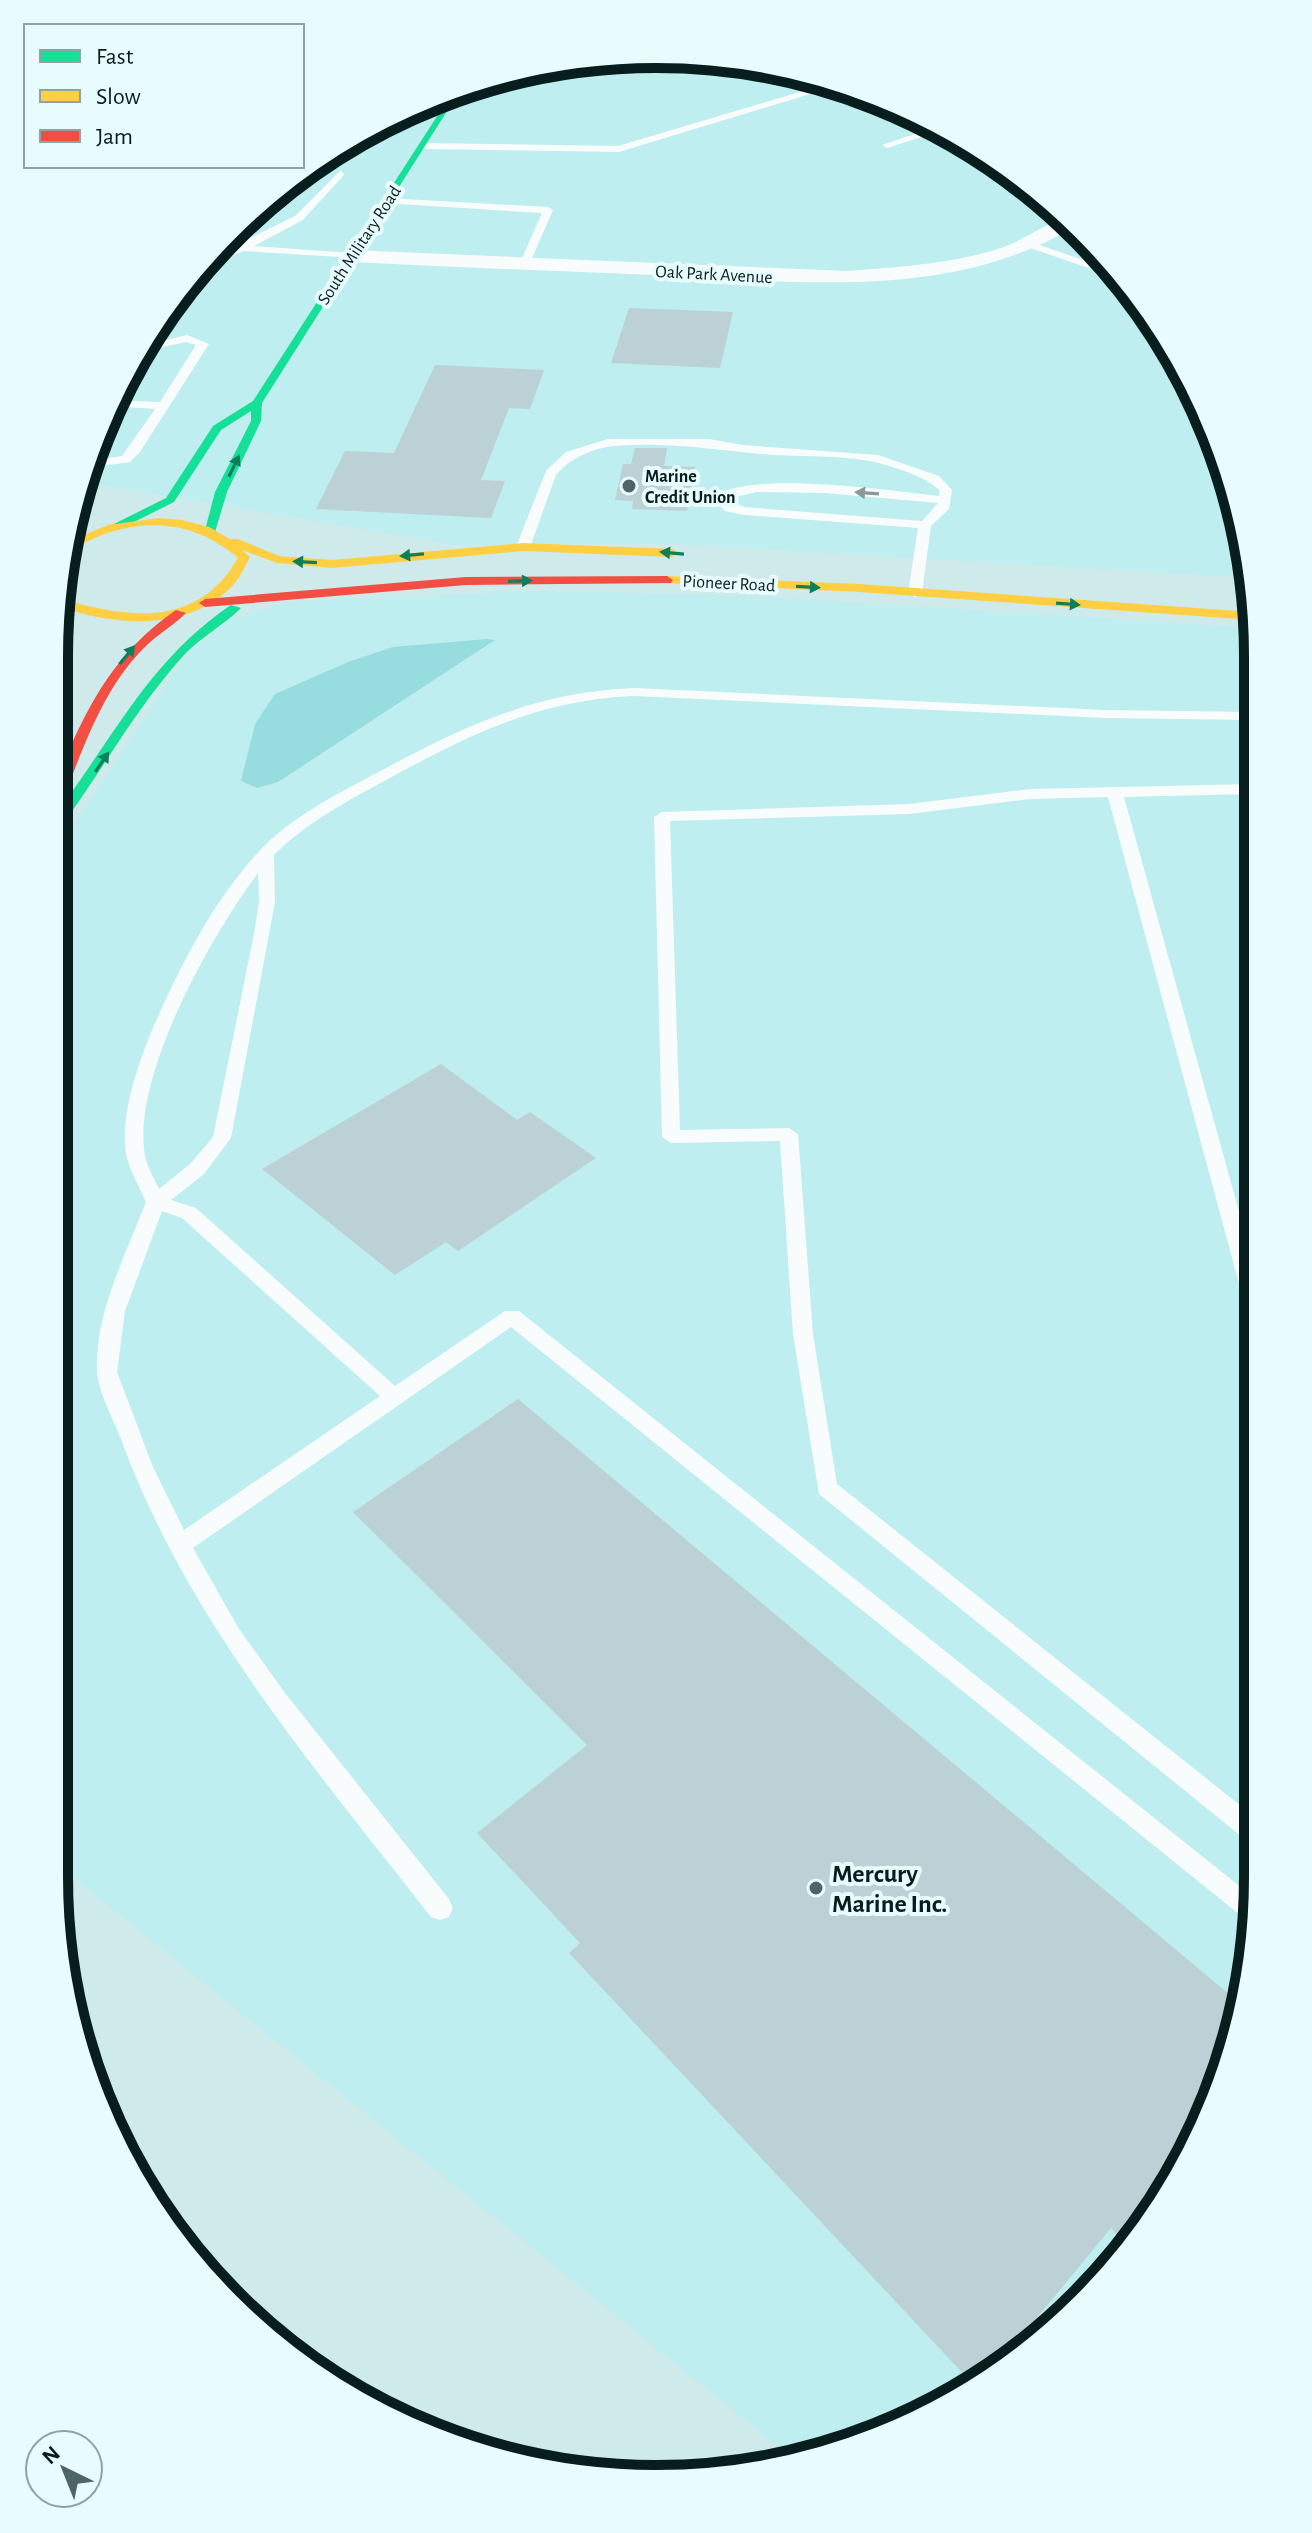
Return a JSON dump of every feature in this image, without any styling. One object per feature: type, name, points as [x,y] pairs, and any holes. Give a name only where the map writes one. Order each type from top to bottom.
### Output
[{"type":"main road","name":"South Military Road","points":[[79,541],[170,500],[217,428],[257,403],[447,107]]},
{"type":"main road","name":"South Military Road","points":[[211,530],[221,492],[256,421],[257,403]]},
{"type":"main road","name":"Pioneer Road","points":[[105,530],[166,522],[211,530],[277,559],[332,564],[523,547],[611,548],[696,555]]},
{"type":"main road","points":[[82,528],[105,530]]},
{"type":"main road","points":[[68,772],[119,665],[149,632],[229,589],[242,573],[244,557],[234,542]]},
{"type":"main road","name":"Pioneer Road","points":[[205,603],[299,591],[623,579],[915,593],[1243,615]]},
{"type":"main road","points":[[68,807],[183,644],[231,610],[299,591]]},
{"type":"main road","points":[[70,607],[92,616],[123,619],[187,610]]},
{"type":"street","name":"Oak Park Avenue","points":[[351,256],[838,277],[927,268],[1028,244],[1059,228]]},
{"type":"lane","points":[[422,146],[619,149],[816,90]]},
{"type":"lane","points":[[887,145],[924,133]]},
{"type":"lane","points":[[226,255],[299,218],[341,173]]},
{"type":"lane","points":[[386,201],[548,210],[524,265]]},
{"type":"lane","points":[[1028,244],[1099,269]]},
{"type":"lane","points":[[243,248],[351,256]]},
{"type":"lane","points":[[101,463],[126,459],[136,449],[203,344],[187,338],[157,345]]},
{"type":"lane","points":[[125,404],[163,406]]},
{"type":"lane","points":[[523,547],[550,474],[570,455],[612,442],[709,443],[743,449],[878,459],[935,479],[946,490],[943,509],[925,525],[915,593]]},
{"type":"lane","points":[[925,525],[744,511],[730,508],[718,498],[727,491],[763,487],[944,500]]},
{"type":"lane","points":[[394,1397],[189,1213],[156,1202],[135,1149],[144,1085],[183,980],[228,904],[266,855],[303,821],[458,736],[521,709],[576,694],[634,692],[1106,714],[1244,716]]},
{"type":"lane","points":[[1244,789],[1030,794],[909,809],[662,817],[671,1137],[789,1134],[803,1334],[827,1488],[1244,1823]]},
{"type":"lane","points":[[1115,793],[1244,1266]]},
{"type":"lane","points":[[266,855],[267,902],[222,1138],[197,1169],[156,1202],[115,1311],[107,1372],[142,1467],[180,1545],[231,1636],[268,1689],[440,1908]]},
{"type":"lane","points":[[180,1545],[512,1316],[1243,1905]]},
{"type":"shaded area","points":[[618,69],[694,69],[771,79],[845,99],[881,113],[983,167],[1072,240],[1145,329],[1183,396],[1213,467],[1233,541],[1239,577],[660,543],[456,545],[96,484],[90,498],[113,431],[167,329],[240,240],[329,167],[431,113],[504,88],[541,79]]},
{"type":"shaded area","points":[[538,591],[754,596],[1243,627],[1244,1877],[1243,1915],[1233,1992],[1213,2066],[1165,2171],[1122,2235],[1072,2293],[1014,2343],[950,2386],[881,2420],[808,2445],[784,2451],[68,1873],[68,832],[187,654],[232,618],[296,601]]},
{"type":"shaded area","points":[[495,640],[278,782],[257,788],[241,781],[255,724],[275,694],[348,662],[393,647]]},
{"type":"building","points":[[629,308],[733,312],[720,368],[611,363]]},
{"type":"building","points":[[435,365],[544,370],[530,409],[509,408],[481,480],[505,481],[491,518],[316,509],[345,451],[394,453]]},
{"type":"building","name":"Marine Credit Union","points":[[635,448],[667,448],[664,466],[695,467],[687,511],[632,509],[633,501],[615,500],[623,464],[631,464]]},
{"type":"building","points":[[441,1064],[517,1120],[530,1112],[596,1158],[458,1251],[446,1242],[395,1275],[262,1169]]},
{"type":"building","name":"Mercury Marine Inc.","points":[[518,1399],[1232,1997],[1213,2066],[1199,2102],[1145,2204],[1120,2237],[1111,2228],[1020,2338],[966,2376],[569,1953],[580,1943],[477,1833],[587,1745],[353,1512]]},
{"type":"traffic: fast","points":[[114,528],[170,500],[217,428],[257,403],[447,107]]},
{"type":"traffic: fast","points":[[211,530],[221,492],[256,421],[257,403]]},
{"type":"traffic: fast","points":[[68,808],[158,677],[181,650],[235,608]]},
{"type":"traffic: slow","points":[[70,607],[109,616],[136,618],[163,616],[189,609],[212,597],[231,580],[244,557],[225,541],[182,523],[135,523],[79,540]]},
{"type":"traffic: slow","points":[[234,542],[277,559],[332,564],[523,547],[672,553]]},
{"type":"traffic: slow","points":[[667,580],[859,588],[1243,615]]},
{"type":"traffic: jam","points":[[205,603],[466,581],[667,580]]},
{"type":"traffic: jam","points":[[68,769],[93,712],[120,667],[137,647],[180,613]]},
{"type":"place","name":"Marine Credit Union","points":[[629,486]]},
{"type":"place","name":"Mercury Marine Inc.","points":[[816,1888]]}]
